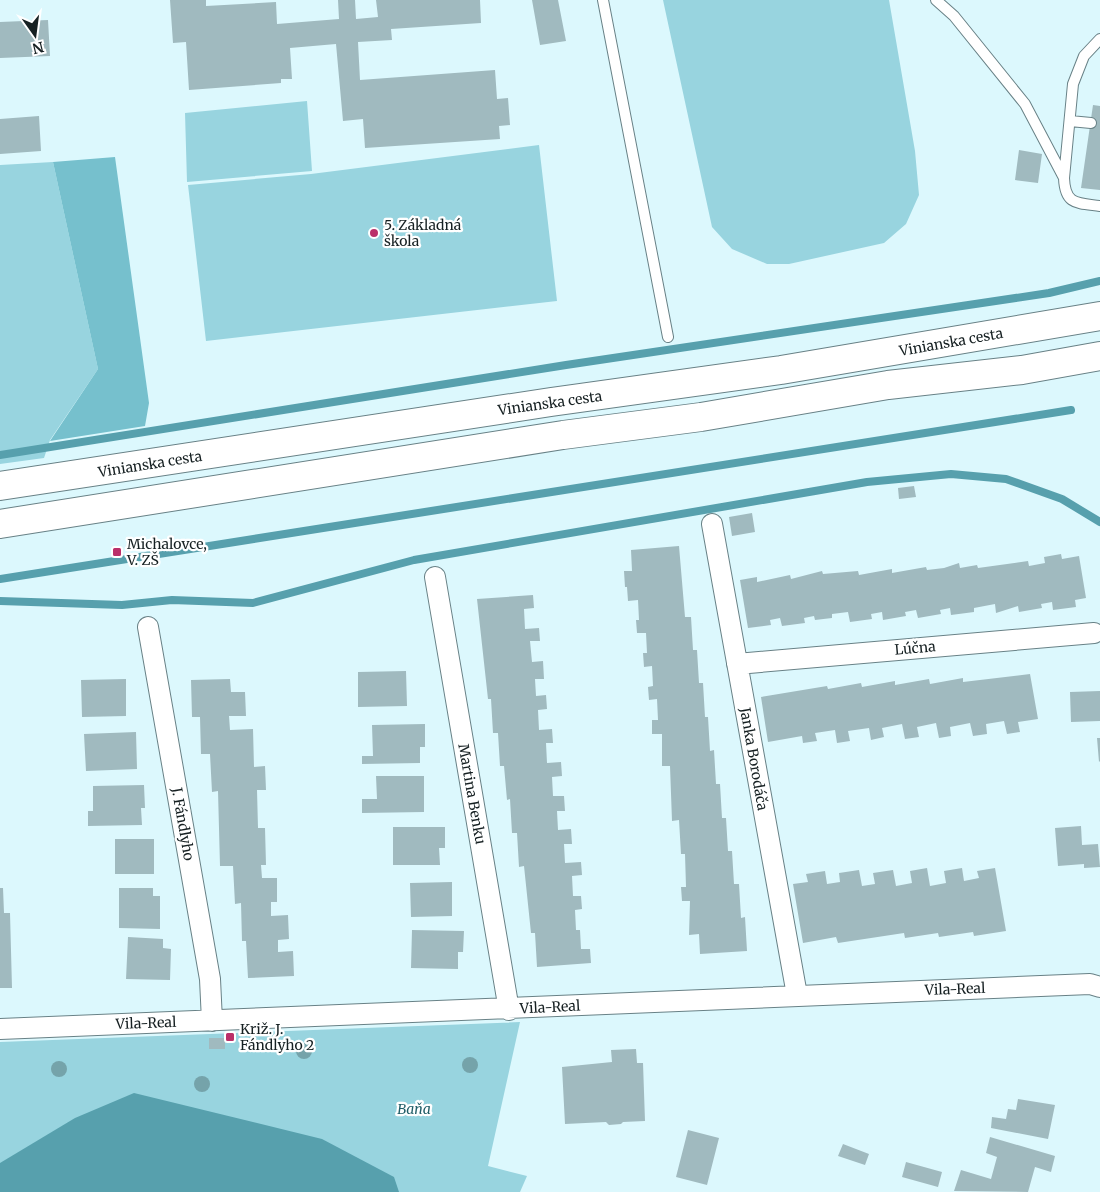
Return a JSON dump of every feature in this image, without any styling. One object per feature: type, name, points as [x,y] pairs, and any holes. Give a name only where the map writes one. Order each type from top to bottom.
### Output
[{"type":"main road","name":"Vinianska cesta","points":[[0,486],[551,402],[781,370],[1100,316]]},
{"type":"main road","points":[[0,524],[563,435],[701,417],[888,385],[1022,370],[1100,356]]},
{"type":"street","name":"Janka Borodáča","points":[[712,524],[797,995]]},
{"type":"street","name":"Martina Benku","points":[[435,578],[509,1010]]},
{"type":"street","name":"J. Fándlyho","points":[[148,628],[210,979],[212,1020]]},
{"type":"street","name":"Lúčna","points":[[737,664],[1094,633]]},
{"type":"street","name":"Vila-Real","points":[[0,1029],[509,1010],[797,995],[1090,984],[1100,987]]},
{"type":"lane","points":[[603,0],[668,337]]},
{"type":"lane","points":[[936,0],[954,16],[1026,104],[1064,178]]},
{"type":"lane","points":[[1100,39],[1084,56],[1073,84],[1064,178],[1065,193],[1073,202],[1100,206]]},
{"type":"lane","points":[[1070,121],[1090,123]]},
{"type":"green space","points":[[663,0],[889,0],[915,151],[919,195],[906,224],[884,243],[789,264],[767,264],[732,249],[712,227]]},
{"type":"green space","points":[[307,101],[312,171],[187,182],[185,113]]},
{"type":"green space","points":[[539,145],[557,301],[206,341],[188,185],[311,174]]},
{"type":"green space","points":[[53,162],[98,369],[50,440],[44,458],[0,464],[0,165]]},
{"type":"green space","name":"Baňa","points":[[520,1022],[488,1166],[527,1176],[520,1192],[0,1192],[0,1042]]},
{"type":"shaded area","points":[[115,157],[149,403],[145,426],[50,441],[98,369],[53,162]]},
{"type":"shaded area","points":[[134,1093],[322,1139],[394,1177],[399,1192],[0,1192],[0,1163],[75,1118]]},
{"type":"building","points":[[170,0],[206,0],[206,6],[276,2],[277,24],[339,19],[338,0],[355,0],[356,19],[378,17],[376,0],[480,0],[481,23],[391,29],[392,40],[358,42],[360,80],[495,70],[497,99],[508,98],[510,125],[499,126],[500,139],[365,148],[363,119],[343,121],[336,44],[290,48],[292,79],[281,79],[281,83],[189,90],[186,42],[173,43]]},
{"type":"building","points":[[532,0],[558,0],[566,41],[540,45]]},
{"type":"building","points":[[48,20],[50,56],[0,58],[0,22]]},
{"type":"building","points":[[1093,105],[1100,106],[1100,190],[1081,188]]},
{"type":"building","points":[[39,116],[41,151],[0,154],[0,119]]},
{"type":"building","points":[[1019,150],[1042,154],[1038,183],[1015,180]]},
{"type":"building","points":[[914,486],[916,497],[899,499],[898,488]]},
{"type":"building","points":[[752,513],[755,532],[732,536],[729,517]]},
{"type":"building","points":[[679,546],[685,617],[691,617],[693,650],[697,650],[699,683],[703,683],[705,717],[708,717],[710,751],[714,750],[716,784],[720,784],[722,818],[726,818],[728,851],[732,851],[734,884],[739,884],[741,918],[745,917],[747,951],[700,954],[699,934],[689,935],[690,901],[682,901],[681,887],[686,887],[685,854],[681,854],[679,820],[672,821],[670,766],[662,766],[662,734],[652,734],[652,720],[658,720],[657,699],[649,700],[648,687],[653,686],[652,666],[644,667],[643,653],[647,653],[646,633],[637,633],[636,620],[639,620],[638,600],[628,601],[627,587],[625,587],[624,571],[632,571],[631,550]]},
{"type":"building","points":[[1061,554],[1062,559],[1079,556],[1086,598],[1075,600],[1076,607],[1053,610],[1052,602],[1041,604],[1042,608],[1019,612],[1018,606],[996,613],[995,604],[974,608],[974,612],[951,615],[950,608],[940,610],[941,614],[918,618],[916,610],[905,612],[906,616],[883,620],[882,612],[871,614],[872,619],[850,622],[848,612],[832,614],[832,618],[815,620],[814,616],[804,618],[805,623],[782,626],[780,618],[770,620],[771,625],[748,628],[740,580],[757,577],[757,582],[790,575],[791,579],[822,571],[823,574],[858,571],[859,575],[892,569],[892,573],[926,567],[927,570],[944,568],[959,563],[960,568],[977,565],[978,568],[1028,561],[1029,566],[1045,563],[1044,557]]},
{"type":"building","points":[[533,595],[534,608],[524,609],[525,629],[539,628],[540,641],[530,641],[532,662],[543,661],[544,679],[535,679],[536,696],[546,695],[547,709],[538,710],[539,730],[552,729],[553,743],[546,743],[547,763],[561,762],[562,776],[552,777],[553,796],[564,796],[565,811],[557,811],[558,830],[571,829],[572,844],[564,844],[565,863],[581,862],[582,875],[572,876],[573,896],[581,896],[582,909],[575,910],[576,930],[580,930],[581,949],[590,949],[591,963],[537,967],[535,933],[531,933],[524,866],[519,867],[517,833],[512,833],[510,799],[507,800],[504,766],[500,766],[498,733],[493,733],[491,699],[488,699],[477,599]]},
{"type":"building","points":[[406,671],[407,706],[358,707],[358,672]]},
{"type":"building","points":[[1030,674],[1038,719],[1018,722],[1020,732],[1007,734],[1004,721],[986,724],[987,734],[973,736],[970,723],[950,727],[951,736],[939,738],[936,723],[917,727],[919,737],[905,739],[902,724],[882,728],[884,737],[871,740],[869,728],[848,731],[850,741],[837,743],[835,730],[815,733],[817,741],[803,743],[802,736],[768,742],[761,697],[827,686],[828,689],[861,683],[862,687],[895,681],[895,685],[929,679],[930,684],[963,678],[963,682]]},
{"type":"building","points":[[126,679],[126,716],[82,717],[81,680]]},
{"type":"building","points":[[230,679],[231,692],[245,692],[246,716],[229,716],[230,730],[253,729],[254,767],[265,766],[266,790],[257,790],[258,828],[265,828],[266,865],[261,865],[262,878],[277,878],[277,902],[271,902],[271,916],[288,915],[289,939],[278,940],[278,952],[293,951],[294,976],[248,978],[246,941],[242,941],[241,903],[235,904],[233,866],[220,866],[218,791],[212,792],[210,754],[201,754],[200,717],[192,717],[191,680]]},
{"type":"building","points":[[1100,691],[1100,721],[1071,722],[1070,692]]},
{"type":"building","points":[[425,724],[425,747],[420,747],[420,763],[362,764],[362,756],[373,756],[372,725]]},
{"type":"building","points":[[136,732],[137,769],[86,771],[84,734]]},
{"type":"building","points":[[1097,738],[1100,738],[1099,762]]},
{"type":"building","points":[[376,776],[424,776],[424,812],[362,813],[362,799],[377,799]]},
{"type":"building","points":[[144,785],[145,808],[141,808],[142,825],[88,826],[88,811],[93,811],[93,786]]},
{"type":"building","points":[[1081,826],[1082,845],[1098,844],[1100,867],[1084,868],[1084,864],[1058,866],[1055,828]]},
{"type":"building","points":[[393,827],[445,827],[445,848],[439,848],[440,865],[393,865]]},
{"type":"building","points":[[115,839],[154,839],[154,874],[115,874]]},
{"type":"building","points":[[927,868],[930,886],[946,883],[944,871],[962,868],[964,881],[979,878],[977,871],[995,868],[1006,931],[974,936],[973,932],[939,937],[938,933],[905,938],[904,933],[838,943],[836,937],[803,943],[793,884],[808,882],[806,874],[825,871],[827,884],[840,882],[839,873],[859,870],[862,886],[875,884],[873,873],[893,870],[896,886],[912,883],[910,871]]},
{"type":"building","points":[[452,882],[452,916],[411,917],[410,883]]},
{"type":"building","points":[[0,888],[3,888],[4,913],[10,913],[12,988],[0,988]]},
{"type":"building","points":[[119,888],[153,888],[153,896],[160,896],[160,929],[119,928]]},
{"type":"building","points":[[412,930],[464,931],[463,952],[458,952],[458,969],[411,968]]},
{"type":"building","points":[[128,937],[163,939],[163,948],[171,949],[170,980],[126,979]]},
{"type":"building","points":[[209,1038],[225,1038],[225,1049],[209,1049]]},
{"type":"building","points":[[636,1049],[637,1063],[643,1063],[645,1121],[609,1125],[606,1122],[565,1124],[562,1067],[612,1062],[611,1050]]},
{"type":"building","points":[[1018,1099],[1055,1105],[1048,1139],[991,1128],[992,1117],[1006,1119],[1008,1109],[1016,1110]]},
{"type":"building","points":[[688,1130],[719,1138],[707,1185],[676,1177]]},
{"type":"building","points":[[990,1137],[1055,1156],[1051,1172],[1035,1167],[1028,1192],[954,1191],[961,1170],[991,1179],[997,1157],[986,1153]]},
{"type":"building","points":[[843,1144],[869,1154],[865,1165],[838,1156]]},
{"type":"building","points":[[906,1162],[942,1172],[938,1187],[902,1177]]},
{"type":"waterway","points":[[0,455],[566,365],[1049,293],[1100,281]]},
{"type":"waterway","points":[[0,579],[1071,410]]},
{"type":"waterway","points":[[0,601],[122,605],[172,600],[253,603],[414,560],[867,482],[951,474],[1006,479],[1062,499],[1100,522]]},
{"type":"place","name":"5. Základná škola","points":[[374,233]]},
{"type":"place","name":"Michalovce, V. ZŠ","points":[[117,552]]},
{"type":"place","name":"Križ. J. Fándlyho 2","points":[[230,1037]]}]
